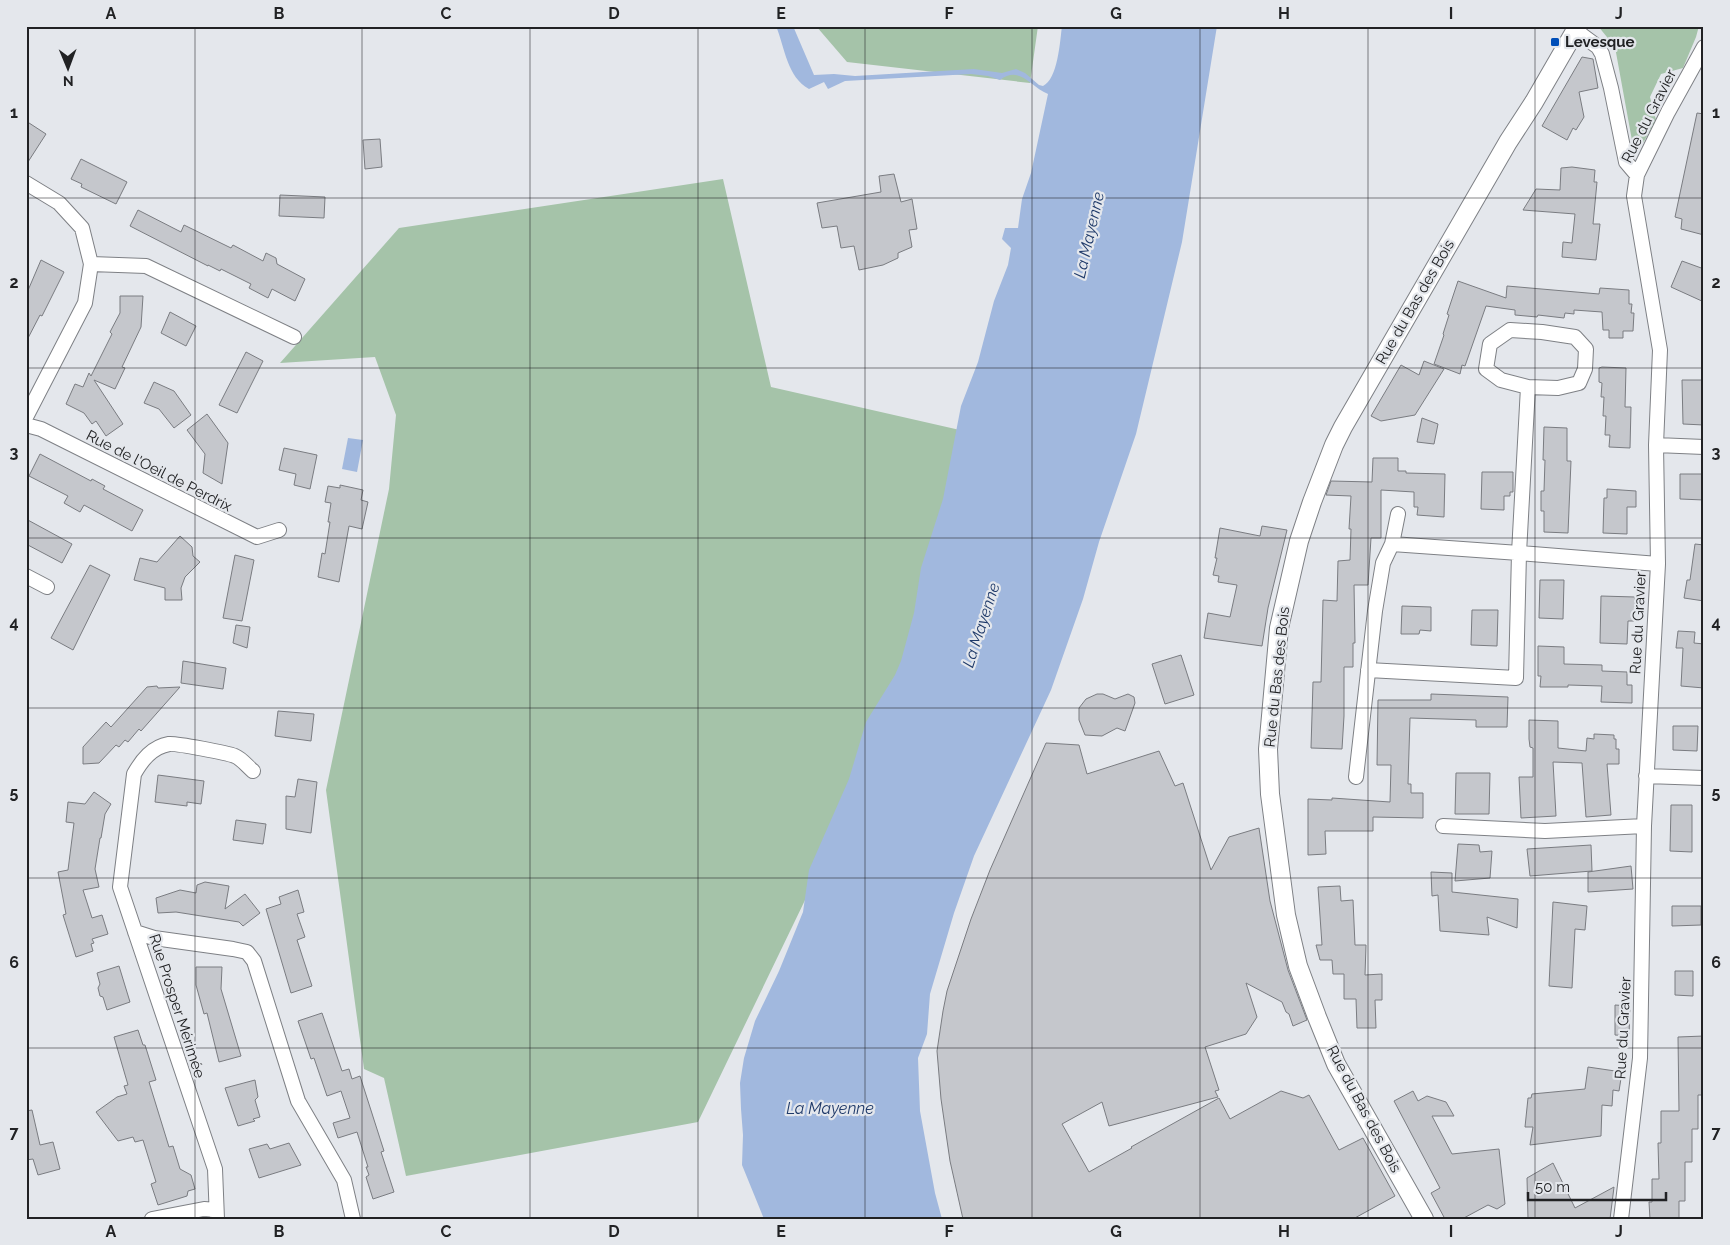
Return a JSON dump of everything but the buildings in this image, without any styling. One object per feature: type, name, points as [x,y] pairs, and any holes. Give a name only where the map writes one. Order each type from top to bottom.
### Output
[{"type":"street","points":[[1577,28],[1598,47],[1602,54],[1626,162],[1637,175]]},
{"type":"street","name":"Rue du Bas des Bois","points":[[1424,1219],[1336,1064],[1298,966],[1286,915],[1270,794],[1268,749],[1278,628],[1299,541],[1312,502],[1340,433],[1508,142],[1534,102],[1577,28]]},
{"type":"street","name":"Rue du Gravier","points":[[1621,1219],[1640,1058],[1644,826],[1658,564],[1656,445],[1660,350],[1634,196],[1637,175],[1668,112],[1704,47]]},
{"type":"street","points":[[26,184],[59,203],[82,228],[92,264],[85,303],[26,417]]},
{"type":"street","points":[[92,264],[146,266],[294,337]]},
{"type":"street","points":[[1510,330],[1575,337],[1586,349],[1585,369],[1579,383],[1558,388],[1528,387],[1501,380],[1486,369],[1490,344],[1510,330]]},
{"type":"street","points":[[1368,670],[1516,678],[1519,553],[1528,387]]},
{"type":"street","name":"Rue de l'Oeil de Perdrix","points":[[26,425],[41,429],[257,537],[279,530]]},
{"type":"street","points":[[1656,445],[1704,446]]},
{"type":"street","points":[[1356,777],[1375,611],[1383,564],[1392,544],[1398,514]]},
{"type":"street","points":[[1392,544],[1658,564]]},
{"type":"street","points":[[26,576],[47,587]]},
{"type":"street","points":[[135,932],[120,888],[134,774],[142,759],[154,750],[170,744],[226,753],[237,757],[253,771]]},
{"type":"street","points":[[1646,776],[1704,778]]},
{"type":"street","points":[[1443,826],[1545,832],[1644,826]]},
{"type":"street","name":"Rue Prosper Mérimée","points":[[135,932],[214,1169],[216,1214]]},
{"type":"street","name":"Rue Prosper Mérimée","points":[[135,932],[154,938],[233,948],[247,952],[254,961],[298,1101],[344,1180],[353,1219]]},
{"type":"street","points":[[152,1219],[204,1209],[216,1214]]},
{"type":"green space","points":[[816,26],[1038,26],[1030,83],[847,62]]},
{"type":"green space","points":[[1598,26],[1699,26],[1683,68],[1661,74],[1650,97],[1656,120],[1642,145],[1637,148],[1633,146],[1615,47]]},
{"type":"green space","points":[[723,179],[771,387],[973,433],[904,695],[698,1122],[406,1176],[384,1078],[364,1069],[326,790],[389,489],[396,415],[375,357],[280,363],[399,228]]},
{"type":"water","name":"La Mayenne","points":[[776,26],[793,26],[814,75],[855,76],[974,69],[1002,73],[1016,69],[1043,86],[1052,76],[1055,68],[1062,26],[1217,26],[1182,242],[1136,434],[1099,542],[1083,599],[1051,690],[974,856],[954,913],[930,994],[927,1034],[918,1058],[920,1111],[935,1193],[942,1219],[764,1219],[742,1165],[743,1135],[740,1083],[744,1058],[755,1021],[779,971],[803,912],[809,870],[849,779],[866,722],[895,675],[901,661],[914,613],[921,568],[943,499],[961,406],[978,362],[994,301],[1008,265],[1011,248],[1002,239],[1005,228],[1018,228],[1022,199],[1031,173],[1048,94],[1019,76],[1007,76],[1000,80],[971,74],[845,81],[828,89],[824,82],[809,89],[802,84],[791,70]]},
{"type":"water","points":[[348,438],[363,440],[357,472],[342,469]]},
{"type":"place","name":"Levesque","points":[[1555,42]]}]
